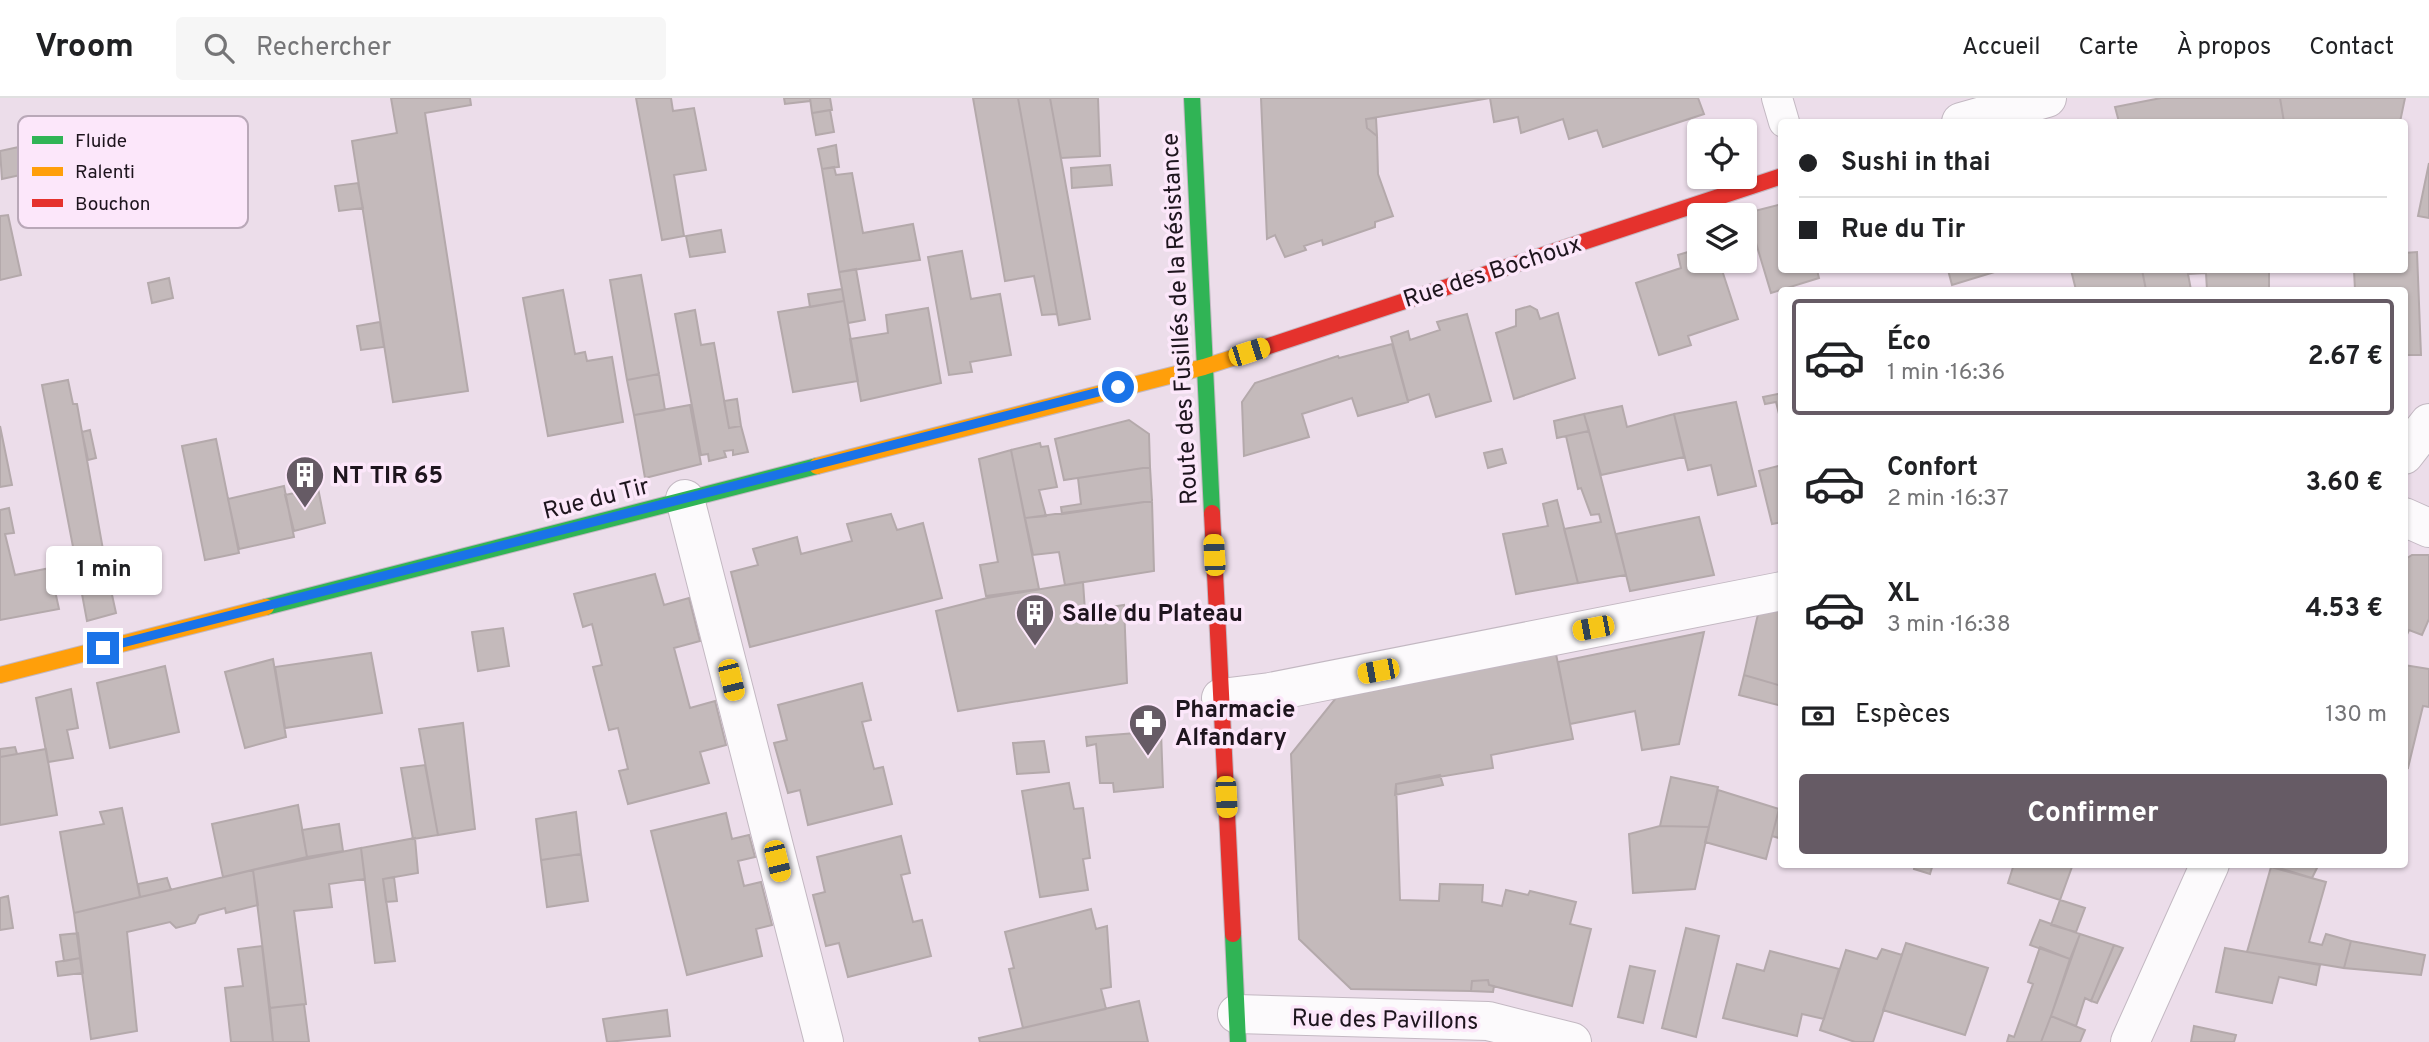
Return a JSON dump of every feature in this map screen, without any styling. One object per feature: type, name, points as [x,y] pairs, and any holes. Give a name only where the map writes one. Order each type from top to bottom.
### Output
[{"type":"street","name":"Route des Fusillés de la Résistance","points":[[1192,98],[1237,1028]]},
{"type":"street","points":[[1972,119],[2047,98]]},
{"type":"street","name":"Rue des Bochoux","points":[[1203,367],[1778,177]]},
{"type":"street","name":"Rue du Tir","points":[[0,675],[1203,367]]},
{"type":"street","points":[[2408,450],[2429,423]]},
{"type":"street","points":[[685,499],[824,1042]]},
{"type":"street","points":[[2408,519],[2429,528]]},
{"type":"street","points":[[1221,698],[1270,692],[1778,592]]},
{"type":"street","points":[[2130,1042],[2208,868]]},
{"type":"street","name":"Rue des Pavillons","points":[[1237,1028],[1488,1021],[1572,1042]]},
{"type":"lane","points":[[1777,98],[1783,119]]},
{"type":"building","points":[[391,98],[470,98],[471,105],[425,113],[468,391],[393,402],[352,141],[397,133]]},
{"type":"building","points":[[636,98],[671,98],[673,111],[694,108],[706,170],[674,175],[684,236],[662,240]]},
{"type":"building","points":[[784,98],[810,98],[810,101],[785,104]]},
{"type":"building","points":[[810,98],[830,98],[832,110],[812,113]]},
{"type":"building","points":[[973,98],[1018,98],[1057,314],[1042,315],[1034,276],[1005,281]]},
{"type":"building","points":[[1018,98],[1050,98],[1090,319],[1059,325]]},
{"type":"building","points":[[1050,98],[1098,98],[1100,156],[1061,158]]},
{"type":"building","points":[[1261,98],[1490,98],[1366,119],[1367,128],[1377,136],[1378,174],[1393,216],[1375,222],[1375,227],[1323,245],[1322,240],[1304,246],[1306,250],[1285,257],[1275,235],[1267,239]]},
{"type":"building","points":[[1490,98],[1698,98],[1704,114],[1603,147],[1597,130],[1569,139],[1563,119],[1521,133],[1518,117],[1494,122]]},
{"type":"building","points":[[2161,98],[2280,98],[2284,119],[2118,119],[2115,107]]},
{"type":"building","points":[[2280,98],[2405,98],[2401,119],[2284,119]]},
{"type":"building","points":[[830,110],[834,132],[816,135],[812,113]]},
{"type":"building","points":[[1376,118],[1377,136],[1367,128],[1366,119]]},
{"type":"building","points":[[836,145],[839,167],[822,169],[818,149]]},
{"type":"building","points":[[18,147],[18,176],[2,179],[0,151]]},
{"type":"building","points":[[2429,163],[2429,218],[2418,216]]},
{"type":"building","points":[[1110,165],[1112,185],[1072,188],[1071,168]]},
{"type":"building","points":[[834,167],[836,175],[852,173],[863,233],[913,224],[920,260],[839,272],[822,169]]},
{"type":"building","points":[[358,183],[363,208],[339,211],[335,186]]},
{"type":"building","points":[[1778,205],[1778,273],[1818,273],[1819,278],[1790,287],[1778,287],[1778,291],[1771,293],[1757,246],[1757,210]]},
{"type":"building","points":[[8,215],[21,275],[0,280],[0,216]]},
{"type":"building","points":[[721,230],[725,252],[690,257],[686,236]]},
{"type":"building","points":[[962,251],[971,299],[1000,294],[1011,355],[970,362],[972,372],[949,375],[928,257]]},
{"type":"building","points":[[1687,252],[1687,273],[1723,273],[1738,319],[1688,336],[1691,345],[1659,355],[1636,283],[1681,268],[1678,255]]},
{"type":"building","points":[[2417,252],[2421,355],[2408,355],[2408,287],[2355,287],[2354,273],[2408,273],[2408,253]]},
{"type":"building","points":[[856,269],[865,320],[848,323],[839,272]]},
{"type":"building","points":[[1949,273],[1991,273],[1952,285]]},
{"type":"building","points":[[2072,273],[2143,273],[2145,287],[2075,287]]},
{"type":"building","points":[[2143,273],[2206,273],[2188,274],[2190,287],[2145,287]]},
{"type":"building","points":[[2206,273],[2269,273],[2269,287],[2207,287]]},
{"type":"building","points":[[641,275],[659,374],[627,380],[610,280]]},
{"type":"building","points":[[169,278],[173,298],[152,303],[148,283]]},
{"type":"building","points":[[842,289],[844,301],[810,307],[808,294]]},
{"type":"building","points":[[563,290],[575,354],[585,352],[587,361],[612,357],[623,422],[548,436],[523,298]]},
{"type":"building","points":[[844,301],[858,381],[793,392],[778,312]]},
{"type":"building","points":[[1530,306],[1537,310],[1540,319],[1558,313],[1575,378],[1514,399],[1496,333],[1516,326],[1516,310]]},
{"type":"building","points":[[928,308],[941,383],[861,401],[850,339],[888,333],[886,315]]},
{"type":"building","points":[[695,310],[701,345],[714,343],[729,428],[741,426],[748,452],[733,455],[733,450],[724,451],[726,457],[709,461],[708,454],[701,455],[675,314]]},
{"type":"building","points":[[1467,314],[1491,401],[1436,417],[1429,394],[1408,401],[1391,337],[1408,331],[1410,340],[1440,330],[1437,322]]},
{"type":"building","points":[[380,322],[384,347],[361,350],[357,326]]},
{"type":"building","points":[[1392,344],[1408,402],[1358,416],[1352,398],[1302,414],[1309,437],[1244,456],[1242,402],[1255,383],[1338,356],[1339,358]]},
{"type":"building","points":[[659,374],[665,410],[634,415],[627,380]]},
{"type":"building","points":[[68,380],[73,404],[77,404],[107,572],[79,578],[42,385]]},
{"type":"building","points":[[1778,394],[1778,410],[1776,402],[1765,404],[1763,397]]},
{"type":"building","points":[[737,399],[741,426],[729,428],[724,401]]},
{"type":"building","points":[[1736,402],[1756,486],[1718,495],[1711,465],[1688,470],[1674,414]]},
{"type":"building","points":[[690,405],[701,464],[645,478],[634,415]]},
{"type":"building","points":[[1622,406],[1627,427],[1674,414],[1684,457],[1601,475],[1584,414]]},
{"type":"building","points":[[1584,414],[1589,431],[1557,438],[1554,421]]},
{"type":"building","points":[[1129,420],[1149,434],[1150,467],[1064,480],[1055,439]]},
{"type":"building","points":[[0,426],[12,485],[0,487]]},
{"type":"building","points":[[90,430],[96,458],[88,460],[82,432]]},
{"type":"building","points":[[1589,431],[1626,575],[1578,583],[1564,529],[1601,522],[1599,514],[1591,515],[1581,488],[1578,489],[1566,436]]},
{"type":"building","points":[[216,439],[239,553],[205,560],[182,446]]},
{"type":"building","points":[[1040,443],[1041,447],[1048,446],[1057,487],[1039,490],[1046,516],[1025,518],[1011,450]]},
{"type":"building","points":[[1502,449],[1506,463],[1488,468],[1484,453]]},
{"type":"building","points":[[1011,450],[1039,589],[986,596],[980,565],[998,562],[979,459]]},
{"type":"building","points":[[1778,466],[1778,523],[1772,524],[1759,471]]},
{"type":"building","points":[[1150,467],[1152,501],[1062,514],[1061,507],[1081,504],[1078,478]]},
{"type":"building","points":[[284,486],[294,537],[239,549],[228,499]]},
{"type":"building","name":"NT TIR 65","points":[[318,488],[325,523],[294,531],[285,495]]},
{"type":"building","points":[[1557,500],[1578,583],[1516,594],[1503,534],[1548,526],[1543,504]]},
{"type":"building","points":[[1152,501],[1154,571],[1065,585],[1059,552],[1033,555],[1025,518]]},
{"type":"building","points":[[9,508],[14,533],[5,534],[15,575],[50,568],[59,609],[0,620],[0,510]]},
{"type":"building","points":[[891,514],[897,530],[923,523],[942,598],[750,647],[731,572],[758,565],[753,549],[797,537],[801,554],[852,541],[847,524]]},
{"type":"building","points":[[1699,517],[1714,575],[1630,591],[1616,534]]},
{"type":"building","points":[[2429,555],[2429,619],[2422,635],[2409,630],[2408,632],[2408,558]]},
{"type":"building","points":[[107,572],[116,613],[87,621],[79,578]]},
{"type":"building","points":[[655,574],[664,605],[689,598],[700,641],[674,648],[690,708],[715,701],[726,745],[700,752],[709,783],[628,804],[619,771],[628,769],[618,728],[609,730],[593,667],[602,665],[592,624],[583,627],[574,594]]},
{"type":"building","name":"Salle du Plateau","points":[[1083,582],[1085,611],[1124,605],[1127,683],[958,711],[936,611],[987,598]]},
{"type":"building","points":[[1778,610],[1778,685],[1744,675],[1758,614]]},
{"type":"building","points":[[503,628],[509,666],[478,671],[472,632]]},
{"type":"building","points":[[1704,632],[1679,744],[1642,750],[1635,711],[1570,724],[1558,662]]},
{"type":"building","points":[[371,653],[382,713],[285,728],[275,667]]},
{"type":"building","points":[[1556,654],[1573,739],[1491,755],[1493,768],[1396,784],[1400,900],[1439,901],[1440,884],[1483,885],[1482,902],[1502,906],[1506,890],[1528,895],[1530,891],[1576,902],[1570,924],[1591,929],[1572,1006],[1489,985],[1488,980],[1472,981],[1471,991],[1351,989],[1299,939],[1291,754],[1336,698]]},
{"type":"building","points":[[273,659],[286,737],[245,748],[225,672]]},
{"type":"building","points":[[165,666],[179,732],[110,748],[97,683]]},
{"type":"building","points":[[2408,666],[2429,669],[2429,707],[2423,706],[2408,768]]},
{"type":"building","points":[[1744,675],[1778,685],[1778,705],[1739,695]]},
{"type":"building","points":[[862,683],[871,720],[862,722],[874,769],[883,767],[892,804],[808,825],[800,790],[788,793],[774,743],[787,740],[778,705]]},
{"type":"building","points":[[71,689],[78,728],[67,730],[73,758],[48,762],[36,698]]},
{"type":"building","points":[[463,723],[475,829],[438,835],[419,729]]},
{"type":"building","points":[[1161,731],[1163,787],[1114,792],[1113,783],[1100,783],[1096,744],[1087,746],[1086,737]]},
{"type":"building","points":[[1044,741],[1049,772],[1017,774],[1013,743]]},
{"type":"building","points":[[15,747],[17,754],[0,757],[0,749]]},
{"type":"building","points":[[46,749],[57,815],[0,825],[0,757]]},
{"type":"building","points":[[425,765],[438,835],[413,839],[401,768]]},
{"type":"building","points":[[1440,775],[1443,785],[1395,795],[1396,784]]},
{"type":"building","points":[[1671,777],[1718,787],[1709,827],[1660,826]]},
{"type":"building","points":[[1069,783],[1074,809],[1083,808],[1090,858],[1083,859],[1088,890],[1040,897],[1022,791]]},
{"type":"building","points":[[1718,790],[1778,809],[1766,859],[1705,842]]},
{"type":"building","points":[[298,805],[307,857],[223,877],[212,824]]},
{"type":"building","points":[[122,808],[140,897],[74,913],[60,832],[104,824],[100,812]]},
{"type":"building","points":[[576,812],[581,854],[541,860],[536,819]]},
{"type":"building","points":[[726,813],[732,839],[749,835],[755,857],[738,861],[744,886],[761,882],[772,925],[756,929],[762,956],[687,975],[651,831]]},
{"type":"building","points":[[1778,813],[1778,838],[1772,836]]},
{"type":"building","points":[[339,824],[343,851],[307,857],[302,830]]},
{"type":"building","points":[[1660,826],[1709,827],[1695,889],[1633,893],[1629,834]]},
{"type":"building","points":[[901,836],[910,873],[901,875],[913,922],[922,920],[931,956],[848,977],[839,943],[826,946],[813,895],[825,892],[817,857]]},
{"type":"building","points":[[415,838],[418,873],[383,879],[395,961],[375,963],[361,848]]},
{"type":"building","points":[[361,848],[365,879],[329,884],[332,907],[294,911],[306,1004],[270,1008],[253,870]]},
{"type":"building","points":[[581,854],[588,901],[547,907],[541,860]]},
{"type":"building","points":[[1914,868],[1932,868],[1930,874]]},
{"type":"building","points":[[2013,868],[2072,868],[2060,900],[2008,883]]},
{"type":"building","points":[[2271,868],[2326,882],[2309,942],[2322,945],[2326,934],[2351,941],[2344,968],[2247,952]]},
{"type":"building","points":[[2279,868],[2317,868],[2312,878]]},
{"type":"building","points":[[253,870],[258,905],[226,913],[225,908],[199,915],[195,923],[176,928],[170,922],[127,932],[137,1031],[91,1039],[74,913]]},
{"type":"building","points":[[394,877],[397,901],[386,902],[383,879]]},
{"type":"building","points":[[167,878],[171,890],[140,897],[138,884]]},
{"type":"building","points":[[8,896],[13,928],[0,930],[0,898]]},
{"type":"building","points":[[2060,900],[2085,908],[2076,932],[2051,925]]},
{"type":"building","points":[[1091,909],[1096,929],[1107,926],[1111,987],[1101,989],[1106,1009],[1023,1028],[1009,969],[1014,968],[1005,932]]},
{"type":"building","points":[[2040,920],[2080,934],[2070,959],[2030,945]]},
{"type":"building","points":[[1686,928],[1719,936],[1696,1037],[1662,1028]]},
{"type":"building","points":[[78,933],[81,958],[64,961],[60,935]]},
{"type":"building","points":[[2080,934],[2114,945],[2091,1001],[2085,998],[2076,1026],[2051,1016]]},
{"type":"building","points":[[2351,941],[2425,955],[2421,975],[2344,968]]},
{"type":"building","points":[[1906,943],[1988,968],[1965,1035],[1883,1010]]},
{"type":"building","points":[[2114,945],[2123,948],[2097,1003],[2091,1001]]},
{"type":"building","points":[[262,946],[273,1042],[231,1042],[225,988],[243,986],[238,949]]},
{"type":"building","points":[[2040,947],[2070,959],[2051,1016],[2041,1042],[2007,1042],[2009,1035],[2014,1037],[2033,984],[2028,982]]},
{"type":"building","points":[[2225,948],[2320,965],[2316,985],[2279,977],[2272,1003],[2216,992]]},
{"type":"building","points":[[1882,949],[1902,955],[1873,1042],[1855,1042],[1820,1030],[1846,950],[1877,959]]},
{"type":"building","points":[[1770,951],[1839,969],[1824,1019],[1802,1014],[1797,1036],[1723,1018],[1737,964],[1764,971]]},
{"type":"building","points":[[81,958],[83,973],[58,976],[56,962]]},
{"type":"building","points":[[1630,966],[1655,971],[1643,1023],[1618,1017]]},
{"type":"building","points":[[1488,980],[1489,985],[1494,986],[1493,992],[1471,991],[1472,981]]},
{"type":"building","points":[[1139,1001],[1148,1042],[980,1042],[979,1038]]},
{"type":"building","points":[[304,1004],[309,1042],[273,1042],[270,1008]]},
{"type":"building","points":[[667,1010],[670,1036],[607,1042],[603,1019]]},
{"type":"building","points":[[2051,1016],[2085,1030],[2080,1042],[2041,1042]]},
{"type":"building","points":[[2194,1026],[2236,1035],[2234,1042],[2191,1042]]},
{"type":"traffic: fast","points":[[1192,98],[1212,513]]},
{"type":"traffic: fast","points":[[266,607],[817,466]]},
{"type":"traffic: fast","points":[[1233,934],[1238,1042]]},
{"type":"traffic: slow","points":[[817,466],[1204,367],[1254,351]]},
{"type":"traffic: slow","points":[[0,675],[266,607]]},
{"type":"traffic: jam","points":[[1254,351],[1778,177]]},
{"type":"traffic: jam","points":[[1212,513],[1233,934]]},
{"type":"place","name":"NT TIR 65","points":[[305,509]]},
{"type":"place","name":"Salle du Plateau","points":[[1035,647]]},
{"type":"place","name":"Pharmacie Alfandary","points":[[1148,757]]},
{"type":"route","points":[[103,648],[1118,387]]}]
